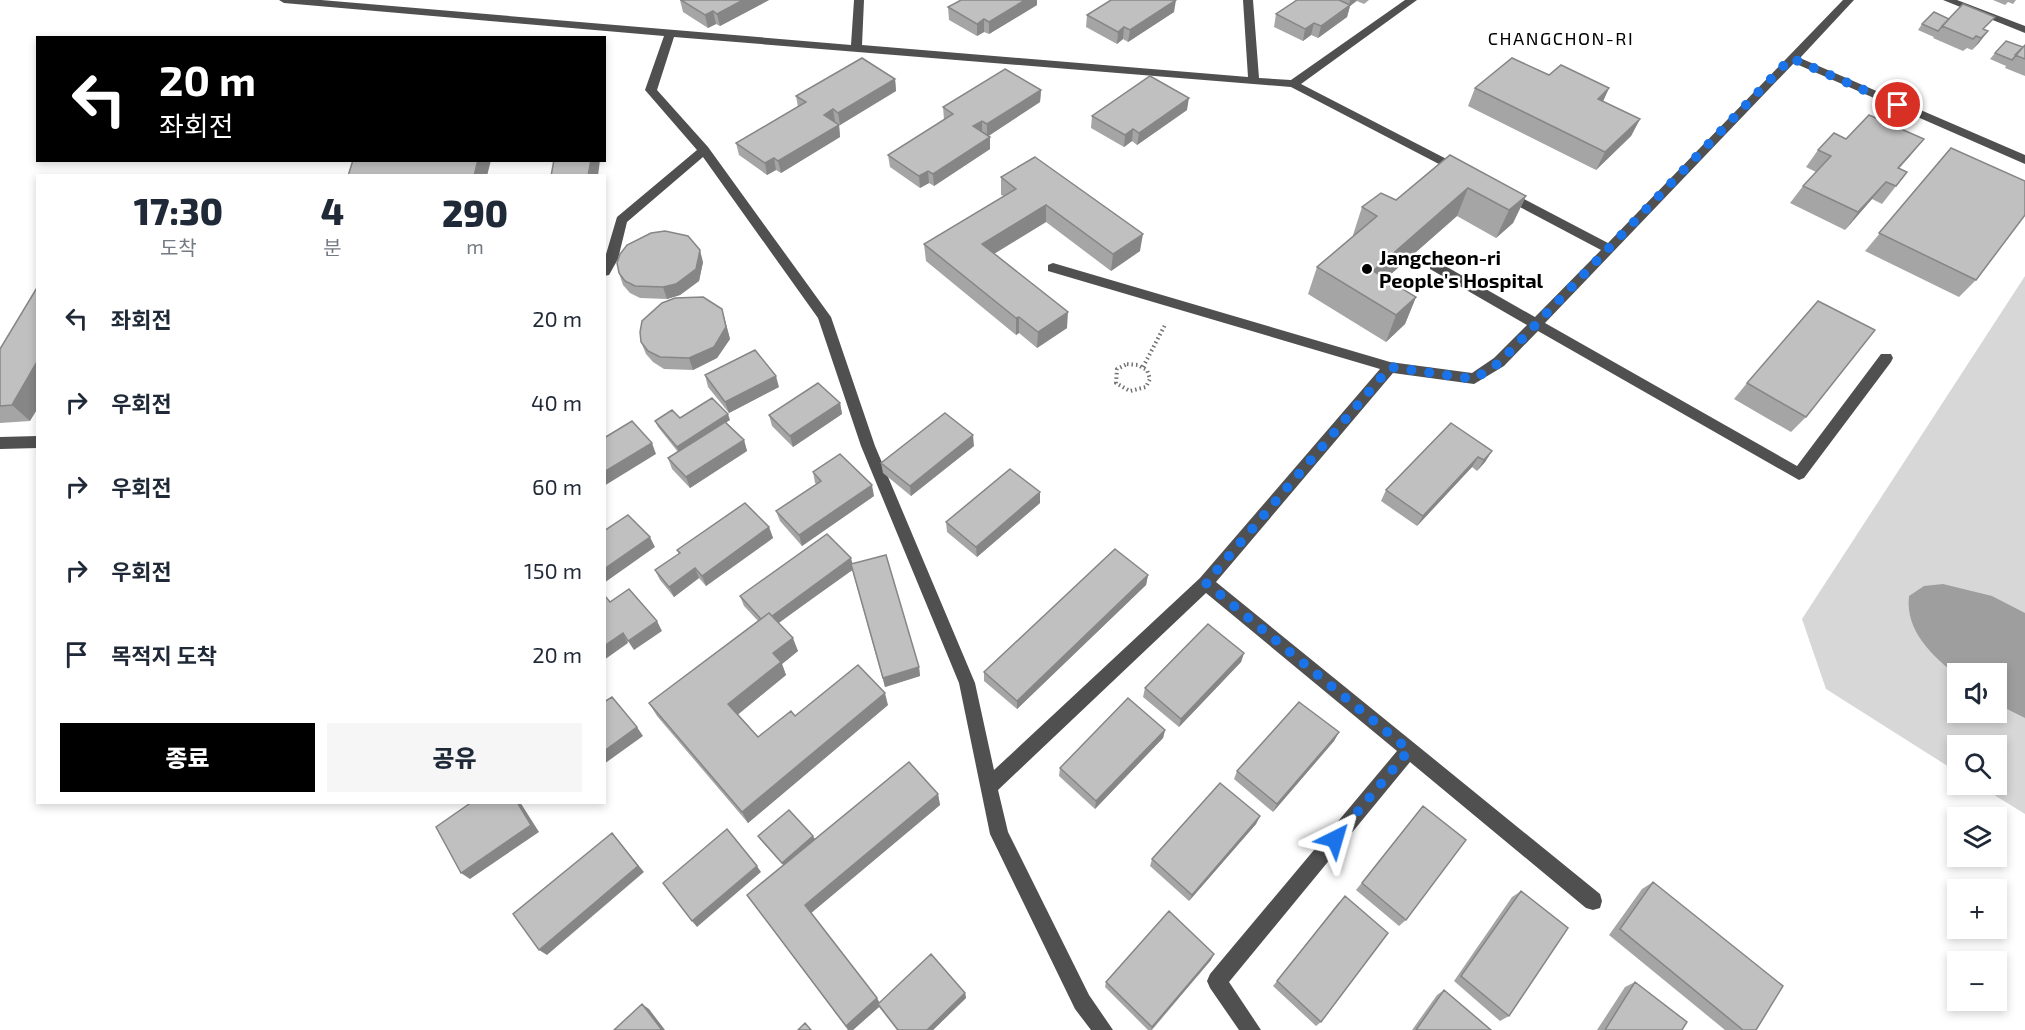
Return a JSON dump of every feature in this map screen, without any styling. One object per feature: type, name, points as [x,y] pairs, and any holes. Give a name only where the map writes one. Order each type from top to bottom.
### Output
[{"type":"street","points":[[284,0],[1293,84],[1475,179]]},
{"type":"street","points":[[856,48],[859,0]]},
{"type":"street","points":[[1248,0],[1254,80]]},
{"type":"street","points":[[1293,84],[1412,0]]},
{"type":"street","points":[[1053,268],[1390,367],[1474,379],[1499,363],[1849,0]]},
{"type":"street","points":[[1948,0],[2025,30]]},
{"type":"street","points":[[670,33],[651,90],[704,150],[824,317],[868,446],[967,683],[999,834],[1082,1002],[1102,1030]]},
{"type":"street","points":[[1791,58],[2025,160]]},
{"type":"street","points":[[606,269],[612,259],[621,220],[704,150]]},
{"type":"street","points":[[1496,189],[1609,249]]},
{"type":"street","points":[[1435,266],[1799,474],[1886,358]]},
{"type":"street","points":[[989,787],[1206,583],[1390,367]]},
{"type":"street","points":[[0,443],[36,442]]},
{"type":"street","points":[[1206,583],[1593,901]]},
{"type":"street","points":[[1251,1030],[1217,981],[1409,750]]},
{"type":"path","points":[[1143,367],[1176,306]]},
{"type":"path","points":[[1132,364],[1143,367],[1149,375],[1146,387],[1130,391],[1116,383],[1115,374],[1121,366],[1132,364]]},
{"type":"shaded area","points":[[2025,276],[2025,814],[1994,795],[2007,795],[2007,735],[1947,735],[1947,766],[1826,689],[1802,619]]},
{"type":"shaded area","points":[[1943,584],[1992,596],[2025,613],[2025,718],[2007,709],[2007,663],[1947,663],[1947,668],[1922,641],[1911,620],[1909,596],[1924,586]]},
{"type":"building","points":[[681,0],[743,0],[717,14],[713,11],[705,15]]},
{"type":"building","points":[[961,0],[1025,0],[989,22],[984,19],[977,24],[948,7]]},
{"type":"building","points":[[1111,0],[1176,0],[1130,30],[1124,27],[1118,32],[1087,15]]},
{"type":"building","points":[[1297,0],[1339,0],[1350,5],[1321,26],[1314,23],[1305,29],[1276,14]]},
{"type":"building","points":[[1963,4],[1995,17],[1983,29],[1988,31],[1981,38],[1976,36],[1973,39],[1942,26]]},
{"type":"building","points":[[1934,12],[1949,19],[1938,31],[1922,24]]},
{"type":"building","points":[[2006,41],[2023,47],[2012,60],[1995,53]]},
{"type":"building","points":[[2025,45],[2025,59],[2015,55]]},
{"type":"building","points":[[862,58],[895,79],[838,113],[833,109],[824,115],[839,125],[778,161],[774,158],[765,163],[736,143],[806,102],[796,96]]},
{"type":"building","points":[[1512,58],[1549,75],[1561,65],[1609,88],[1598,99],[1640,119],[1605,152],[1475,88]]},
{"type":"building","points":[[1005,69],[1041,90],[987,124],[982,121],[973,126],[990,137],[933,174],[928,171],[919,176],[888,155],[953,114],[943,107]]},
{"type":"building","points":[[1150,76],[1189,98],[1139,133],[1133,129],[1125,135],[1092,116]]},
{"type":"building","points":[[1869,115],[1924,139],[1898,168],[1907,172],[1896,186],[1886,182],[1858,212],[1803,186],[1831,156],[1818,150],[1834,133],[1846,139]]},
{"type":"building","points":[[1951,148],[2025,181],[2025,215],[1976,280],[1879,233]]},
{"type":"building","points":[[1450,155],[1526,196],[1509,210],[1468,188],[1373,271],[1416,297],[1396,315],[1317,267],[1377,216],[1362,207],[1381,193],[1396,200]]},
{"type":"building","points":[[1035,157],[1143,234],[1113,254],[1046,205],[982,244],[1068,312],[1038,332],[1019,317],[1016,318],[924,244],[1016,189],[1001,177]]},
{"type":"building","points":[[352,162],[478,162],[474,174],[349,174]]},
{"type":"building","points":[[554,162],[591,162],[588,174],[551,174]]},
{"type":"building","points":[[665,231],[688,236],[700,250],[696,269],[676,284],[663,287],[635,286],[625,281],[619,273],[617,263],[627,245],[651,233]]},
{"type":"building","points":[[36,289],[36,363],[12,405],[0,406],[0,349]]},
{"type":"building","points":[[703,297],[722,309],[726,327],[714,347],[689,358],[660,357],[648,351],[641,342],[642,321],[662,303],[675,298]]},
{"type":"building","points":[[1818,301],[1875,330],[1806,417],[1747,383]]},
{"type":"building","points":[[755,350],[776,376],[725,402],[705,375]]},
{"type":"building","points":[[818,383],[840,403],[790,436],[769,415]]},
{"type":"building","points":[[712,398],[728,414],[677,447],[655,421],[672,410],[680,418]]},
{"type":"building","points":[[945,413],[973,435],[910,486],[881,463]]},
{"type":"building","points":[[632,421],[652,443],[606,471],[606,437]]},
{"type":"building","points":[[725,422],[744,440],[686,477],[668,458]]},
{"type":"building","points":[[1451,423],[1492,451],[1484,460],[1478,457],[1423,516],[1386,490]]},
{"type":"building","points":[[840,454],[872,485],[799,535],[776,511],[821,481],[813,472]]},
{"type":"building","points":[[1010,469],[1040,492],[976,547],[946,522]]},
{"type":"building","points":[[745,503],[769,527],[702,576],[695,568],[669,587],[655,570],[680,553],[677,550]]},
{"type":"building","points":[[628,515],[650,537],[606,568],[606,530]]},
{"type":"building","points":[[827,534],[851,558],[772,616],[769,613],[761,619],[740,596]]},
{"type":"building","points":[[1115,549],[1148,575],[1017,701],[984,672]]},
{"type":"building","points":[[886,555],[919,667],[883,678],[851,564]]},
{"type":"building","points":[[629,589],[657,621],[628,641],[623,633],[606,645],[606,597],[610,602]]},
{"type":"building","points":[[769,613],[793,638],[773,653],[781,662],[728,704],[758,737],[791,711],[795,716],[858,665],[885,693],[742,812],[649,703]]},
{"type":"building","points":[[1208,624],[1244,653],[1181,719],[1145,688]]},
{"type":"building","points":[[612,697],[637,727],[606,750],[606,701]]},
{"type":"building","points":[[1128,698],[1165,730],[1096,801],[1060,768]]},
{"type":"building","points":[[1299,702],[1339,732],[1277,804],[1237,771]]},
{"type":"building","points":[[909,762],[938,794],[805,905],[877,998],[846,1026],[747,895]]},
{"type":"building","points":[[1220,783],[1260,816],[1192,895],[1152,859]]},
{"type":"building","points":[[469,804],[518,804],[531,825],[461,873],[436,827]]},
{"type":"building","points":[[1423,806],[1466,840],[1406,920],[1362,883]]},
{"type":"building","points":[[789,810],[813,836],[782,863],[758,836]]},
{"type":"building","points":[[727,829],[757,866],[692,921],[663,883]]},
{"type":"building","points":[[612,833],[638,866],[539,950],[513,914]]},
{"type":"building","points":[[1653,882],[1783,986],[1756,1030],[1743,1030],[1620,929]]},
{"type":"building","points":[[1521,891],[1568,928],[1509,1016],[1461,976]]},
{"type":"building","points":[[1345,896],[1388,933],[1321,1022],[1277,981]]},
{"type":"building","points":[[1169,911],[1214,954],[1152,1027],[1106,982]]},
{"type":"building","points":[[931,954],[965,993],[927,1030],[898,1030],[878,1004]]},
{"type":"building","points":[[1635,982],[1687,1022],[1682,1030],[1605,1030]]},
{"type":"building","points":[[1444,990],[1491,1030],[1416,1030]]},
{"type":"building","points":[[642,1004],[662,1030],[614,1030]]},
{"type":"building","points":[[805,1023],[811,1030],[798,1030]]},
{"type":"place","name":"Jangcheon-ri People's Hospital","points":[[1367,269]]},
{"type":"district","name":"CHANGCHON-RI","points":[[1561,39]]},
{"type":"route","points":[[1335,839],[1409,750],[1206,583],[1390,367],[1474,379],[1499,363],[1791,58],[1898,105]]}]
